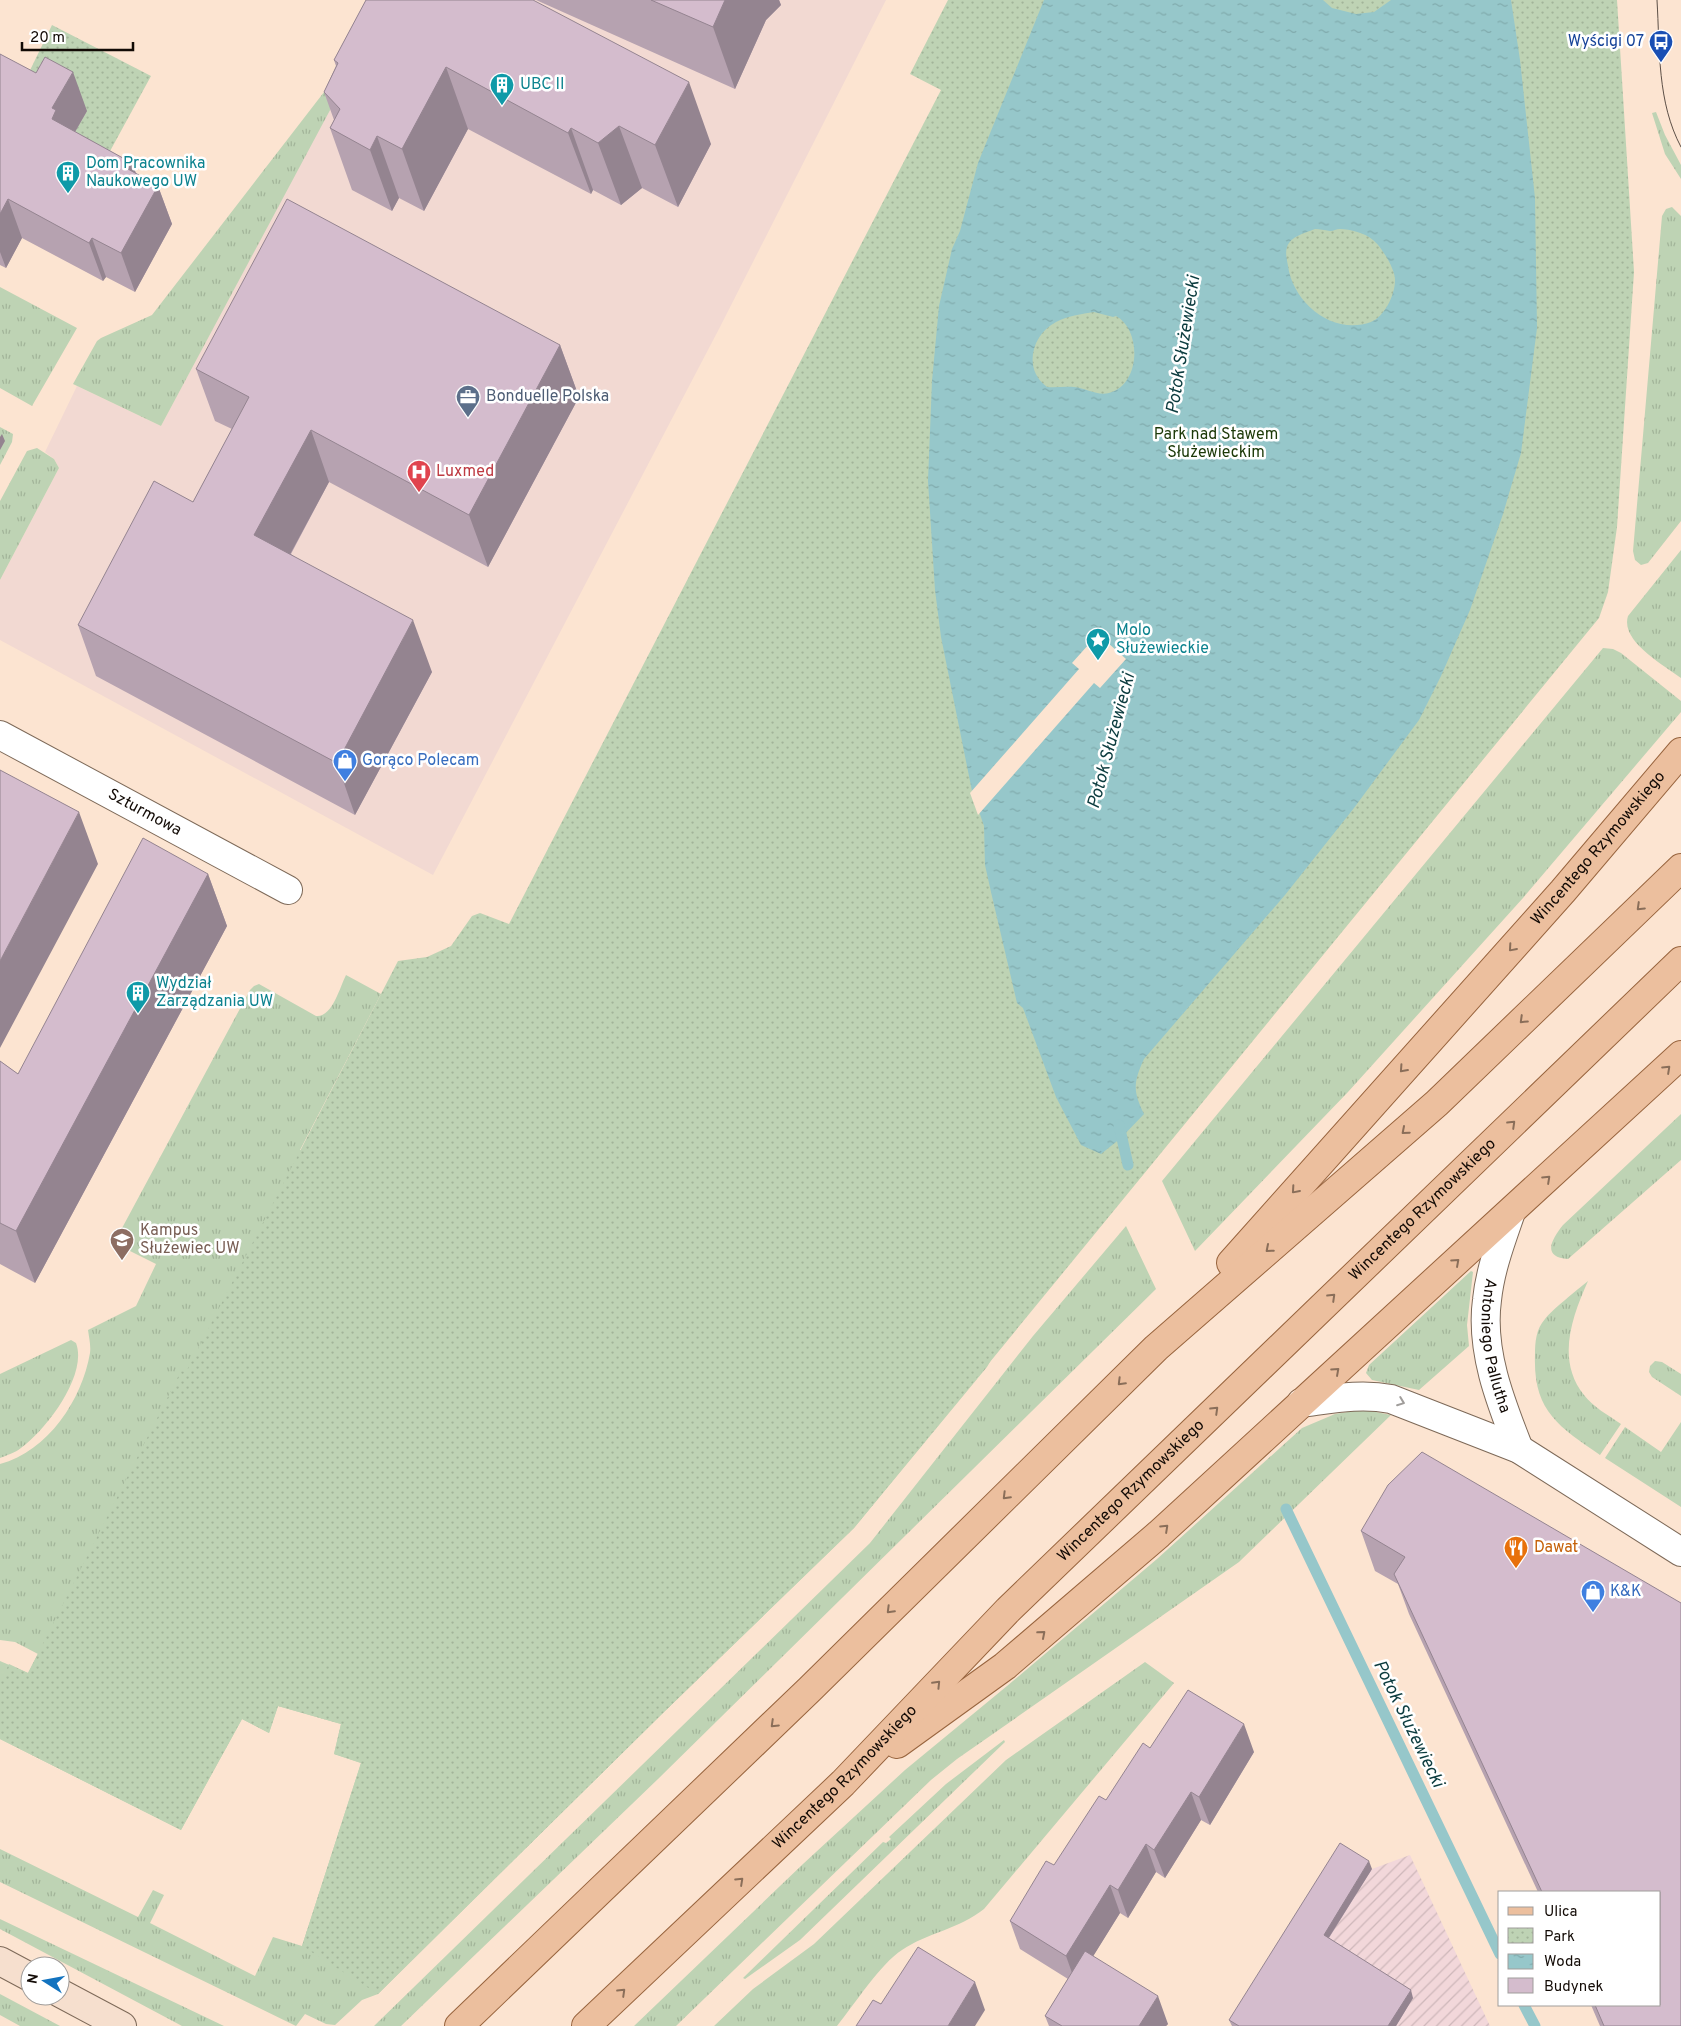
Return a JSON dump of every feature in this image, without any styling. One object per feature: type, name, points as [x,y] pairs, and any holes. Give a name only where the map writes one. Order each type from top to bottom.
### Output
[{"type":"main road","name":"Wincentego Rzymowskiego","points":[[1156,1348],[1556,898],[1681,752]]},
{"type":"main road","name":"Wincentego Rzymowskiego","points":[[459,2026],[810,1689],[1156,1348],[1437,1103],[1681,868]]},
{"type":"main road","name":"Wincentego Rzymowskiego","points":[[586,2026],[843,1783],[1008,1610],[1681,961]]},
{"type":"main road","points":[[843,1783],[1005,1666],[1159,1534],[1681,1055]]},
{"type":"street","name":"Szturmowa","points":[[0,735],[288,890]]},
{"type":"street","name":"Antoniego Pallutha","points":[[1512,1212],[1491,1277],[1486,1302],[1486,1321],[1487,1339],[1493,1370],[1507,1418],[1520,1449]]},
{"type":"street","name":"Antoniego Pallutha","points":[[1301,1403],[1357,1395],[1391,1398],[1520,1449],[1681,1552]]},
{"type":"street","points":[[0,1961],[20,1972]]},
{"type":"street","points":[[70,1998],[122,2026]]},
{"type":"shaded area","points":[[388,0],[886,0],[720,327],[433,875],[0,640],[0,580],[59,468],[54,459],[45,452],[77,386],[161,426]]},
{"type":"shaded area","points":[[1343,1851],[1372,1869],[1410,1855],[1490,2026],[1233,2026]]},
{"type":"green space","name":"Park nad Stawem Służewieckim","points":[[948,0],[1617,0],[1634,272],[1617,527],[1608,592],[1599,618],[854,1528],[378,1994],[302,1946],[361,1763],[334,1754],[341,1724],[278,1706],[269,1733],[242,1719],[181,1830],[0,1739],[0,1682],[9,1664],[28,1673],[181,1371],[186,1372],[398,961],[427,957],[451,946],[472,916],[480,913],[509,924],[941,90],[910,74]]},
{"type":"green space","points":[[52,25],[151,76],[97,175],[66,147],[86,111],[18,95]]},
{"type":"green space","points":[[375,26],[161,426],[73,384],[97,341],[152,315]]},
{"type":"green space","points":[[1656,112],[1665,135],[1681,165],[1681,179],[1665,154],[1652,113]]},
{"type":"green space","points":[[1672,207],[1681,216],[1681,521],[1648,563],[1641,565],[1635,560],[1633,551],[1662,216],[1666,209]]},
{"type":"green space","points":[[0,287],[77,328],[32,406],[0,388]]},
{"type":"green space","points":[[0,427],[13,434],[12,442],[0,465]]},
{"type":"green space","points":[[37,448],[54,459],[59,468],[0,580],[0,501],[27,451]]},
{"type":"green space","points":[[1681,550],[1681,678],[1645,652],[1631,634],[1627,625],[1628,616]]},
{"type":"green space","points":[[1603,648],[1613,649],[1621,653],[1681,701],[1681,712],[1523,898],[1348,1092],[1195,1251],[1162,1181]]},
{"type":"green space","points":[[346,975],[381,994],[300,1150],[994,1355],[987,1367],[854,1528],[378,1994],[362,2000],[335,2025],[326,2024],[305,2014],[296,2026],[0,1882],[0,1849],[138,1917],[153,1890],[164,1895],[150,1923],[255,1976],[273,1937],[302,1946],[361,1763],[334,1754],[341,1724],[278,1706],[269,1733],[242,1719],[181,1830],[0,1739],[0,1661],[28,1673],[38,1654],[15,1642],[0,1640],[0,1464],[33,1448],[47,1436],[71,1405],[86,1371],[90,1353],[88,1330],[136,1306],[156,1264],[114,1243],[250,990],[259,984],[316,1016],[327,1012],[331,1007]]},
{"type":"green space","points":[[1681,1114],[1681,1160],[1568,1259],[1554,1255],[1551,1246],[1563,1225]]},
{"type":"green space","points":[[1126,1226],[1156,1289],[658,1779],[401,2026],[374,2026],[870,1543],[1033,1336]]},
{"type":"green space","points":[[1471,1271],[1473,1272],[1467,1325],[1469,1346],[1419,1390],[1372,1380],[1366,1373],[1369,1365]]},
{"type":"green space","points":[[1588,1281],[1572,1324],[1569,1353],[1575,1382],[1584,1395],[1596,1407],[1621,1424],[1600,1455],[1572,1435],[1551,1415],[1538,1390],[1535,1374],[1535,1345],[1540,1327],[1554,1310]]},
{"type":"green space","points":[[71,1340],[76,1343],[78,1356],[76,1370],[62,1401],[42,1429],[31,1440],[16,1451],[0,1458],[0,1374]]},
{"type":"green space","points":[[1655,1361],[1662,1362],[1681,1374],[1681,1396],[1652,1377],[1649,1372],[1650,1366]]},
{"type":"green space","points":[[1371,1411],[1391,1415],[1239,1562],[957,1759],[931,1780],[676,2026],[634,2026],[803,1864],[905,1770],[1157,1559],[1302,1428],[1335,1414]]},
{"type":"green space","points":[[1681,1422],[1681,1507],[1605,1458],[1625,1427],[1661,1452]]},
{"type":"green space","points":[[1145,1662],[1174,1683],[984,1909],[954,1926],[912,1944],[894,1956],[885,1964],[837,2026],[714,2026],[753,1989],[814,1944],[1006,1760]]},
{"type":"green space","points":[[1004,1740],[1005,1742],[800,1940],[745,1979],[743,1978],[883,1842],[886,1843],[891,1839],[889,1837],[946,1784]]},
{"type":"green space","points":[[0,1919],[224,2026],[182,2026],[70,1966],[70,1956],[51,1956],[0,1929]]},
{"type":"green space","points":[[0,1994],[60,2026],[20,2026],[0,2015]]},
{"type":"water","points":[[1044,0],[1323,0],[1332,8],[1356,14],[1374,12],[1391,0],[1511,0],[1520,60],[1535,198],[1537,328],[1521,453],[1503,514],[1470,610],[1419,720],[1354,808],[1285,895],[1144,1059],[1136,1081],[1136,1093],[1144,1114],[1121,1138],[1101,1154],[1081,1145],[1056,1097],[1023,1008],[1017,1003],[985,865],[984,826],[972,791],[941,637],[935,590],[928,481],[932,381],[939,306],[952,249],[960,231],[978,163]],"holes":[[[1315,229],[1330,231],[1344,229],[1366,235],[1384,253],[1395,276],[1395,287],[1388,305],[1376,319],[1357,325],[1343,324],[1329,320],[1306,304],[1291,280],[1286,254],[1287,247],[1292,240]],[[1094,312],[1113,317],[1116,316],[1124,323],[1130,333],[1134,344],[1134,357],[1132,369],[1127,380],[1120,388],[1105,394],[1074,387],[1047,387],[1039,380],[1033,362],[1033,353],[1041,335],[1047,328],[1060,320]]]},
{"type":"pier","points":[[1098,634],[1126,659],[1100,688],[1094,683],[978,815],[970,793],[1079,669],[1072,663]]},
{"type":"building","points":[[366,0],[533,0],[689,82],[655,145],[619,126],[598,143],[571,128],[568,133],[446,67],[402,149],[377,136],[370,150],[330,128],[340,109],[324,92],[338,63],[334,60]]},
{"type":"building","points":[[651,0],[725,0],[713,27]]},
{"type":"building","name":"Dom Pracownika Naukowego UW","points":[[0,54],[36,73],[45,57],[73,72],[52,108],[56,110],[52,119],[132,163],[128,169],[158,186],[121,253],[92,238],[89,243],[8,199],[0,214]]},
{"type":"building","points":[[287,199],[560,345],[469,515],[311,430],[254,535],[413,620],[337,763],[78,625],[154,481],[193,502],[249,397],[196,369]]},
{"type":"building","points":[[0,770],[79,812],[0,961]]},
{"type":"building","points":[[143,838],[208,874],[16,1231],[0,1223],[0,1061],[18,1074]]},
{"type":"building","points":[[1422,1452],[1681,1603],[1681,2026],[1604,2026],[1595,2006],[1661,2006],[1661,1891],[1542,1891],[1394,1574],[1405,1557],[1361,1531],[1388,1485]]},
{"type":"building","points":[[1188,1690],[1244,1724],[1199,1797],[1191,1792],[1154,1850],[1146,1844],[1118,1890],[1110,1885],[1066,1956],[1010,1921],[1046,1861],[1054,1865],[1099,1796],[1106,1800],[1143,1743],[1150,1748]]},
{"type":"building","points":[[1340,1843],[1369,1861],[1324,1935],[1411,1990],[1388,2026],[1239,2026],[1229,2020]]},
{"type":"building","points":[[918,1947],[975,1982],[948,2026],[856,2026],[873,2000],[881,2004]]},
{"type":"building","points":[[1085,1951],[1158,1996],[1139,2026],[1062,2026],[1045,2016]]},
{"type":"waterway","name":"Potok Służewiecki","points":[[1119,1125],[1128,1165]]},
{"type":"waterway","name":"Potok Służewiecki","points":[[1286,1509],[1498,1950]]},
{"type":"waterway","name":"Potok Służewiecki","points":[[1525,2006],[1535,2026]]},
{"type":"tram line","points":[[1657,0],[1661,75],[1664,94],[1673,130],[1681,147]]},
{"type":"place","name":"Wyścigi 07","points":[[1661,63]]},
{"type":"place","name":"UBC II","points":[[502,106]]},
{"type":"place","name":"Dom Pracownika Naukowego UW","points":[[68,194]]},
{"type":"place","name":"Bonduelle Polska","points":[[468,418]]},
{"type":"place","name":"Luxmed","points":[[419,493]]},
{"type":"place","name":"Molo Służewieckie","points":[[1098,661]]},
{"type":"place","name":"Gorąco Polecam","points":[[345,782]]},
{"type":"place","name":"Wydział Zarządzania UW","points":[[138,1014]]},
{"type":"place","name":"Kampus Służewiec UW","points":[[122,1261]]},
{"type":"place","name":"Dawat","points":[[1516,1569]]},
{"type":"place","name":"K&K","points":[[1593,1613]]}]
